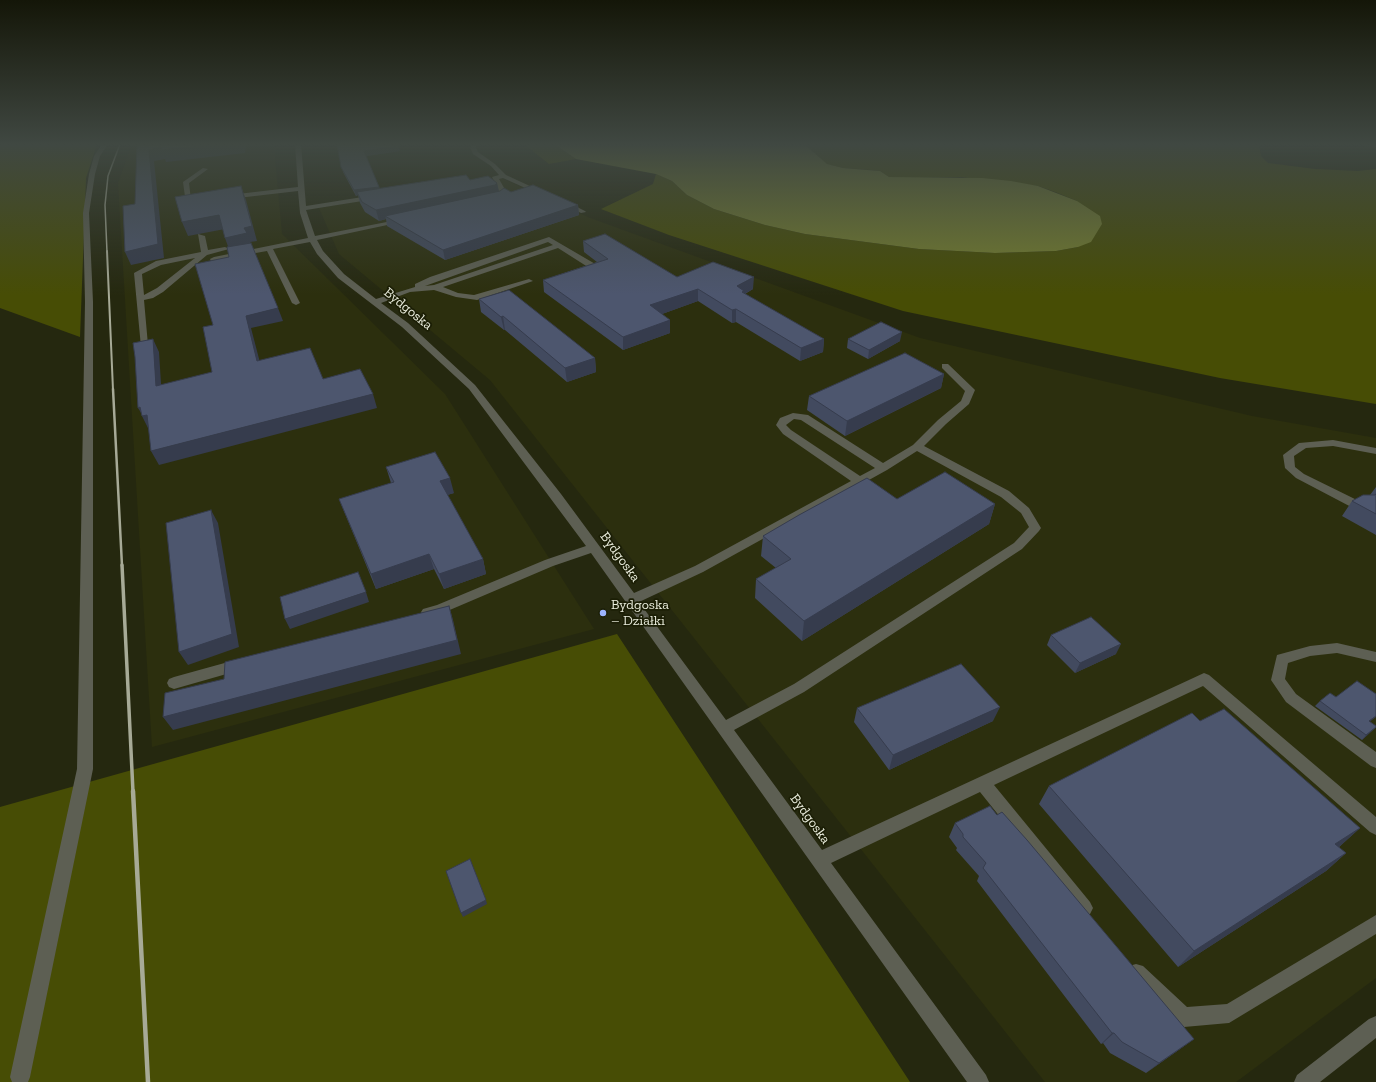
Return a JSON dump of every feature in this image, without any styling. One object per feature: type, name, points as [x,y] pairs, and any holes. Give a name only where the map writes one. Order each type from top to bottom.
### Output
[{"type":"street","points":[[20,1077],[85,769],[87,692],[89,302],[86,214],[89,194]]},
{"type":"street","points":[[187,194],[188,203],[203,201]]},
{"type":"street","points":[[224,198],[254,194]]},
{"type":"street","name":"Bydgoska","points":[[302,194],[303,208],[311,236],[320,252],[342,276],[404,325],[472,387],[557,497],[592,548],[980,1082]]},
{"type":"street","points":[[491,200],[499,198],[503,194]]},
{"type":"street","points":[[303,208],[379,196]]},
{"type":"street","points":[[554,199],[584,212]]},
{"type":"street","points":[[144,345],[138,273],[142,271],[159,263],[205,253],[410,219]]},
{"type":"street","points":[[201,236],[205,253]]},
{"type":"street","points":[[214,259],[269,248],[311,236]]},
{"type":"street","points":[[375,302],[409,290],[433,279],[549,239],[594,267]]},
{"type":"street","points":[[409,290],[435,287],[559,246]]},
{"type":"street","points":[[269,248],[296,303]]},
{"type":"street","points":[[140,298],[150,296],[160,290],[205,253]]},
{"type":"street","points":[[435,287],[456,295],[474,298],[529,281]]},
{"type":"street","points":[[631,600],[699,569],[883,468],[917,447],[942,422],[966,402],[970,390],[945,366]]},
{"type":"street","points":[[859,481],[787,432],[781,425],[784,420],[793,416],[804,417],[883,468]]},
{"type":"street","points":[[1359,506],[1300,476],[1290,468],[1288,455],[1303,445],[1332,443],[1376,451]]},
{"type":"street","points":[[724,728],[758,712],[812,679],[1018,546],[1034,528],[1025,511],[1005,494],[917,447]]},
{"type":"street","points":[[418,615],[440,609],[549,563],[592,548]]},
{"type":"street","points":[[1376,657],[1337,648],[1310,651],[1282,659],[1278,680],[1291,698],[1376,761]]},
{"type":"street","points":[[174,683],[250,662]]},
{"type":"street","points":[[819,860],[1204,679],[1376,828]]},
{"type":"street","points":[[983,783],[1096,924]]},
{"type":"street","points":[[1126,960],[1136,972],[1184,1017],[1229,1013],[1376,924]]},
{"type":"street","points":[[1304,1082],[1376,1026]]},
{"type":"shaded area","points":[[0,194],[85,194],[80,337],[0,308]]},
{"type":"shaded area","points":[[119,194],[278,194],[282,234],[445,394],[594,629],[152,747]]},
{"type":"shaded area","points":[[401,194],[538,194],[590,218],[920,338],[1252,416],[1376,438],[1376,978],[1236,1082],[1045,1082],[490,380],[339,254],[319,208]]},
{"type":"shaded area","points":[[631,194],[686,194],[714,209],[765,225],[805,234],[919,249],[995,253],[1056,251],[1078,247],[1077,201],[1061,194],[1376,194],[1376,404],[1220,378],[903,311],[669,235],[601,209]]},
{"type":"shaded area","points":[[1060,194],[1077,201],[1100,216],[1102,224],[1091,242],[1078,247],[1056,251],[995,253],[919,249],[805,234],[765,225],[714,209],[687,195]]},
{"type":"shaded area","points":[[617,634],[910,1082],[0,1082],[0,807]]},
{"type":"building","points":[[135,194],[153,194],[158,244],[125,252],[123,206],[135,204]]},
{"type":"building","points":[[190,194],[243,194],[252,226],[244,228],[247,233],[225,238],[219,215],[182,222],[175,197]]},
{"type":"building","points":[[358,194],[450,194],[376,210],[362,202]]},
{"type":"building","points":[[484,194],[554,194],[578,205],[443,250],[385,216]]},
{"type":"building","points":[[605,234],[677,277],[713,262],[754,277],[737,286],[744,291],[742,292],[824,339],[801,348],[736,309],[732,310],[698,289],[650,305],[670,320],[623,337],[543,280],[608,259],[583,241]]},
{"type":"building","points":[[251,243],[278,308],[246,316],[257,361],[310,348],[323,379],[360,369],[373,394],[151,451],[147,415],[142,416],[140,407],[138,408],[133,343],[153,339],[156,386],[212,372],[203,327],[213,325],[195,264],[229,257],[227,247]]},
{"type":"building","points":[[509,290],[595,358],[565,368],[503,316],[501,317],[479,299]]},
{"type":"building","points":[[881,322],[902,332],[869,350],[848,339]]},
{"type":"building","points":[[905,353],[944,374],[847,421],[809,396]]},
{"type":"building","points":[[435,452],[450,478],[440,481],[483,559],[439,574],[429,554],[371,574],[339,499],[394,482],[386,467]]},
{"type":"building","points":[[945,472],[995,504],[804,621],[756,579],[791,559],[763,536],[799,515],[867,478],[897,499]]},
{"type":"building","points":[[1376,494],[1376,514],[1352,501],[1363,495]]},
{"type":"building","points":[[211,510],[232,634],[179,652],[166,523]]},
{"type":"building","points":[[358,572],[366,592],[285,619],[280,597]]},
{"type":"building","points":[[449,606],[457,640],[163,717],[165,693],[224,679],[225,662]]},
{"type":"building","points":[[1091,617],[1121,644],[1080,663],[1051,635]]},
{"type":"building","points":[[961,664],[1000,707],[893,755],[857,708]]},
{"type":"building","points":[[1357,681],[1376,694],[1376,716],[1369,721],[1376,727],[1366,735],[1320,701],[1330,693],[1336,697]]},
{"type":"building","points":[[1224,709],[1360,828],[1335,844],[1346,853],[1194,951],[1049,786],[1192,713],[1200,721]]},
{"type":"building","points":[[990,806],[997,815],[1002,812],[1027,840],[1194,1039],[1159,1063],[1122,1042],[1114,1033],[1112,1033],[983,868],[986,863],[963,837],[963,834],[955,823]]},
{"type":"building","points":[[470,859],[486,900],[461,913],[446,871]]},
{"type":"railway","points":[[106,194],[105,205],[107,252]]},
{"type":"railway","points":[[107,251],[113,390]]},
{"type":"railway","points":[[113,389],[122,566]]},
{"type":"railway","points":[[122,565],[133,792]]},
{"type":"railway","points":[[133,791],[148,1082]]},
{"type":"place","name":"Bydgoska – Działki","points":[[603,613]]}]
